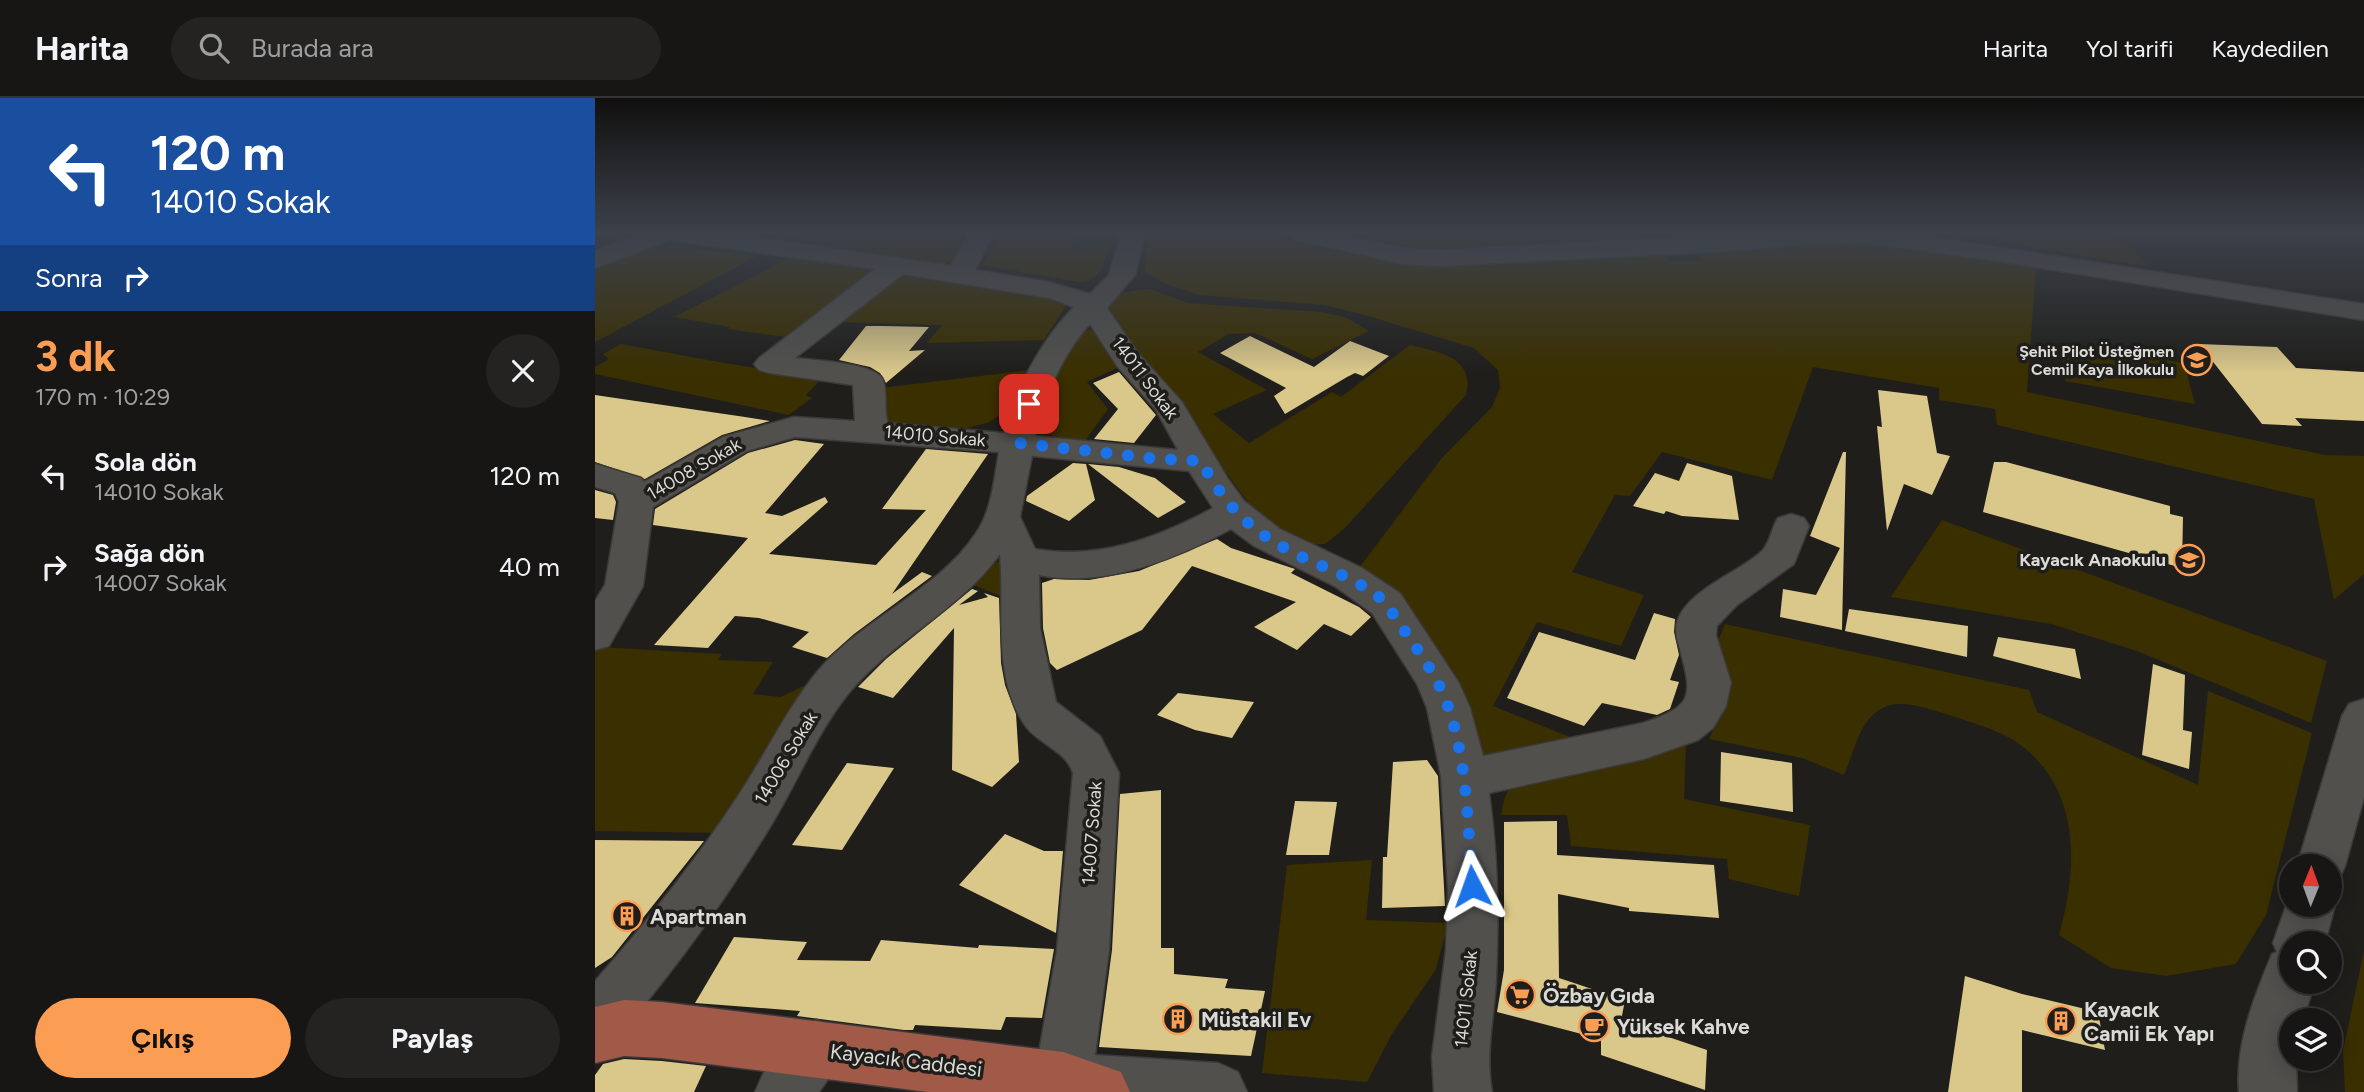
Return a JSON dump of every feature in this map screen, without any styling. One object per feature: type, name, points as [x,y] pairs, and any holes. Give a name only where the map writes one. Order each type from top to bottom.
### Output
[{"type":"main road","name":"Kayacık Caddesi","points":[[595,1035],[624,1028],[662,1030],[816,1048],[1082,1086]]},
{"type":"street","points":[[874,430],[870,418],[868,380],[856,374],[769,364],[876,280]]},
{"type":"street","points":[[991,280],[1056,291],[1091,305]]},
{"type":"street","name":"14007 Sokak","points":[[1082,1086],[1083,950],[1096,773],[1088,750],[1045,719],[1036,707],[1019,618],[1012,539],[1013,484],[1018,443],[1029,404],[1055,353],[1072,326],[1117,280]]},
{"type":"street","points":[[2165,280],[2364,313]]},
{"type":"street","name":"14011 Sokak","points":[[1091,305],[1103,318],[1121,352],[1170,407],[1216,489],[1234,512],[1272,541],[1378,595],[1386,603],[1439,685],[1447,706],[1465,779],[1473,928],[1468,998],[1460,1040],[1459,1073],[1463,1092]]},
{"type":"street","name":"14010 Sokak","points":[[794,427],[874,430],[1201,461]]},
{"type":"street","name":"14008 Sokak","points":[[636,502],[735,444],[794,427]]},
{"type":"street","points":[[595,475],[629,486],[636,502],[624,586],[595,635]]},
{"type":"street","points":[[1012,539],[1064,566],[1090,564],[1160,548],[1197,533],[1234,512]]},
{"type":"street","points":[[1465,779],[1644,741],[1683,727],[1698,716],[1705,706],[1710,683],[1696,635],[1697,622],[1723,595],[1769,566],[1781,555],[1791,526]]},
{"type":"street","name":"14006 Sokak","points":[[595,1022],[630,983],[747,824],[833,684],[858,657],[979,556],[1012,539]]},
{"type":"street","points":[[2324,854],[2364,716]]},
{"type":"street","points":[[2268,1092],[2268,1060],[2286,994]]},
{"type":"street","points":[[784,1092],[816,1048]]},
{"type":"street","name":"Kayacık Caddesi","points":[[1082,1086],[1218,1092]]},
{"type":"shaded area","points":[[595,280],[711,280],[595,342]]},
{"type":"shaded area","points":[[746,280],[863,280],[786,337],[727,329],[730,327],[674,317]]},
{"type":"shaded area","points":[[893,280],[964,281],[1031,293],[1066,306],[1044,340],[927,343],[942,325],[837,322]]},
{"type":"shaded area","points":[[1159,280],[2035,280],[2027,392],[2325,455],[2364,456],[2364,574],[2334,600],[2314,499],[1997,425],[1995,409],[1939,400],[1939,388],[1813,367],[1772,480],[1662,452],[1630,496],[1615,495],[1572,572],[1644,595],[1621,646],[1537,622],[1493,706],[1577,740],[1472,759],[1356,572],[1441,459],[1492,407],[1500,388],[1498,370],[1474,348],[1368,316],[1325,305],[1200,295]]},
{"type":"shaded area","points":[[1150,289],[1188,303],[1321,312],[1345,317],[1369,331],[1312,359],[1255,333],[1229,334],[1198,352],[1267,390],[1213,414],[1249,443],[1332,392],[1341,397],[1410,345],[1443,354],[1460,364],[1468,382],[1466,395],[1344,529],[1325,544],[1306,545],[1285,534],[1255,512],[1178,407],[1128,351],[1105,305],[1120,294]]},
{"type":"shaded area","points":[[1090,329],[1101,335],[1119,367],[1087,382],[1108,409],[1084,442],[1036,432],[1036,422],[1062,357],[1073,337]]},
{"type":"shaded area","points":[[2061,342],[2184,363],[2195,404],[2065,381]]},
{"type":"shaded area","points":[[621,344],[747,367],[823,377],[806,395],[812,398],[789,415],[595,374],[595,367],[609,359],[603,354]]},
{"type":"shaded area","points":[[1031,370],[1003,412],[990,422],[967,428],[894,427],[880,418],[880,388]]},
{"type":"shaded area","points":[[1942,520],[2327,661],[2311,723],[2137,651],[2051,624],[1891,597]]},
{"type":"shaded area","points":[[986,563],[1003,564],[1005,598],[962,580]]},
{"type":"shaded area","points":[[1725,624],[2029,690],[2037,712],[2198,785],[2208,691],[2312,733],[2281,854],[2279,854],[2266,915],[2236,964],[2166,976],[2111,968],[2059,935],[2070,882],[2069,830],[2053,781],[2037,760],[2015,741],[1972,722],[1903,704],[1886,706],[1866,723],[1844,775],[1802,758],[1709,739],[1724,708],[1714,651]]},
{"type":"shaded area","points":[[598,647],[722,654],[718,660],[773,662],[753,694],[781,697],[818,679],[719,833],[595,831],[595,651]]},
{"type":"shaded area","points":[[1686,745],[1684,799],[1810,825],[1799,896],[1729,879],[1727,859],[1571,846],[1567,815],[1501,815],[1507,792],[1525,778]]},
{"type":"shaded area","points":[[1372,860],[1366,920],[1448,923],[1436,969],[1392,1034],[1367,1082],[1262,1073],[1287,865]]},
{"type":"shaded area","points":[[2364,951],[2364,1092],[2345,1092],[2343,1051]]},
{"type":"building","points":[[866,326],[929,327],[909,351],[925,350],[886,383],[880,373],[870,367],[839,360]]},
{"type":"building","points":[[1250,336],[1314,367],[1350,341],[1389,356],[1363,376],[1355,373],[1285,414],[1274,396],[1286,388],[1220,353]]},
{"type":"building","name":"Şehit Pilot Üsteğmen Cemil Kaya İlkokulu","points":[[2199,344],[2277,347],[2296,368],[2364,372],[2364,421],[2295,418],[2302,426],[2262,424]]},
{"type":"building","points":[[1119,372],[1156,415],[1134,443],[1094,439],[1118,409],[1093,383]]},
{"type":"building","points":[[1878,390],[1927,396],[1937,453],[1950,456],[1932,495],[1904,484],[1887,531],[1877,426],[1882,427]]},
{"type":"building","points":[[595,395],[770,421],[722,435],[645,479],[595,462]]},
{"type":"building","points":[[795,440],[824,444],[765,513],[782,516],[825,497],[828,502],[769,554],[876,565],[926,510],[882,509],[926,449],[988,454],[892,594],[922,572],[932,576],[854,634],[827,658],[792,647],[809,632],[759,618],[735,616],[708,648],[654,645],[748,538],[653,525],[655,509],[748,453]]},
{"type":"building","points":[[1843,452],[1846,452],[1842,630],[1780,617],[1783,589],[1816,595],[1840,548],[1810,536]]},
{"type":"building","name":"Kayacık Anaokulu","points":[[1994,462],[2006,462],[2170,506],[2170,514],[2183,517],[2182,568],[1983,512]]},
{"type":"building","points":[[1073,463],[1086,464],[1095,500],[1069,521],[1026,501],[1027,496]]},
{"type":"building","points":[[1687,463],[1732,476],[1739,520],[1682,516],[1666,511],[1664,514],[1633,506],[1655,473],[1679,481]]},
{"type":"building","points":[[1088,464],[1119,467],[1155,478],[1186,502],[1158,518]]},
{"type":"building","points":[[595,490],[613,495],[616,502],[613,520],[595,518]]},
{"type":"building","points":[[1217,539],[1231,548],[1295,569],[1291,573],[1359,607],[1371,617],[1351,636],[1324,624],[1297,650],[1254,627],[1296,602],[1192,566],[1142,630],[1057,670],[1050,663],[1043,628],[1042,583],[1054,579],[1089,580],[1139,571]]},
{"type":"building","points":[[972,589],[978,591],[959,605],[988,597],[984,593],[999,598],[1001,663],[1005,685],[1016,714],[1019,762],[992,787],[952,770],[954,628],[893,698],[858,687],[886,659]]},
{"type":"building","points":[[1849,609],[1968,626],[1967,657],[1845,631]]},
{"type":"building","points":[[1654,613],[1675,619],[1674,632],[1679,655],[1670,680],[1679,682],[1670,709],[1657,715],[1602,703],[1584,726],[1507,698],[1539,632],[1635,660]]},
{"type":"building","points":[[1998,637],[2075,649],[2081,679],[1993,656]]},
{"type":"building","points":[[2153,664],[2185,675],[2183,730],[2192,732],[2189,769],[2142,755]]},
{"type":"building","points":[[1178,693],[1254,702],[1232,738],[1195,730],[1157,715]]},
{"type":"building","points":[[1721,752],[1792,763],[1793,812],[1720,801]]},
{"type":"building","points":[[1427,760],[1438,776],[1445,906],[1382,908],[1383,857],[1387,857],[1393,762]]},
{"type":"building","points":[[847,763],[894,768],[842,850],[792,845]]},
{"type":"building","points":[[1161,790],[1161,948],[1174,948],[1174,974],[1228,979],[1225,988],[1265,991],[1251,1056],[1099,1047],[1112,950],[1120,794]]},
{"type":"building","points":[[1295,801],[1337,802],[1329,855],[1286,855]]},
{"type":"building","points":[[1557,821],[1557,855],[1714,865],[1719,918],[1629,911],[1629,908],[1558,894],[1559,978],[1625,1000],[1621,1021],[1707,1050],[1705,1090],[1601,1055],[1601,1039],[1497,1012],[1504,970],[1504,822]]},
{"type":"building","points":[[1005,834],[1044,851],[1063,851],[1056,933],[959,885]]},
{"type":"building","name":"Apartman","points":[[595,840],[704,841],[612,957],[595,968]]},
{"type":"building","points":[[734,937],[807,942],[797,960],[870,961],[881,940],[978,948],[979,945],[1054,949],[1042,1018],[1006,1017],[1001,1030],[915,1025],[913,1030],[904,1030],[797,1016],[800,1011],[695,1003]]},
{"type":"building","points":[[1965,976],[2022,994],[2098,1012],[2105,1050],[2022,1030],[2022,1092],[1948,1092]]},
{"type":"building","points":[[624,1059],[706,1066],[694,1092],[595,1092],[595,1075],[603,1064]]},
{"type":"place","name":"Şehit Pilot Üsteğmen Cemil Kaya İlkokulu","points":[[2197,360]]},
{"type":"place","name":"Kayacık Anaokulu","points":[[2189,560]]},
{"type":"place","name":"Apartman","points":[[627,916]]},
{"type":"place","name":"Özbay Gıda","points":[[1520,995]]},
{"type":"place","name":"Müstakil Ev","points":[[1178,1019]]},
{"type":"place","name":"Kayacık Camii Ek Yapı","points":[[2061,1021]]},
{"type":"place","name":"Yüksek Kahve","points":[[1594,1026]]},
{"type":"route","points":[[1029,404],[1018,443],[1159,459],[1201,461],[1216,489],[1234,512],[1272,541],[1327,567],[1378,595],[1386,603],[1439,685],[1447,706],[1465,779],[1472,886]]}]
